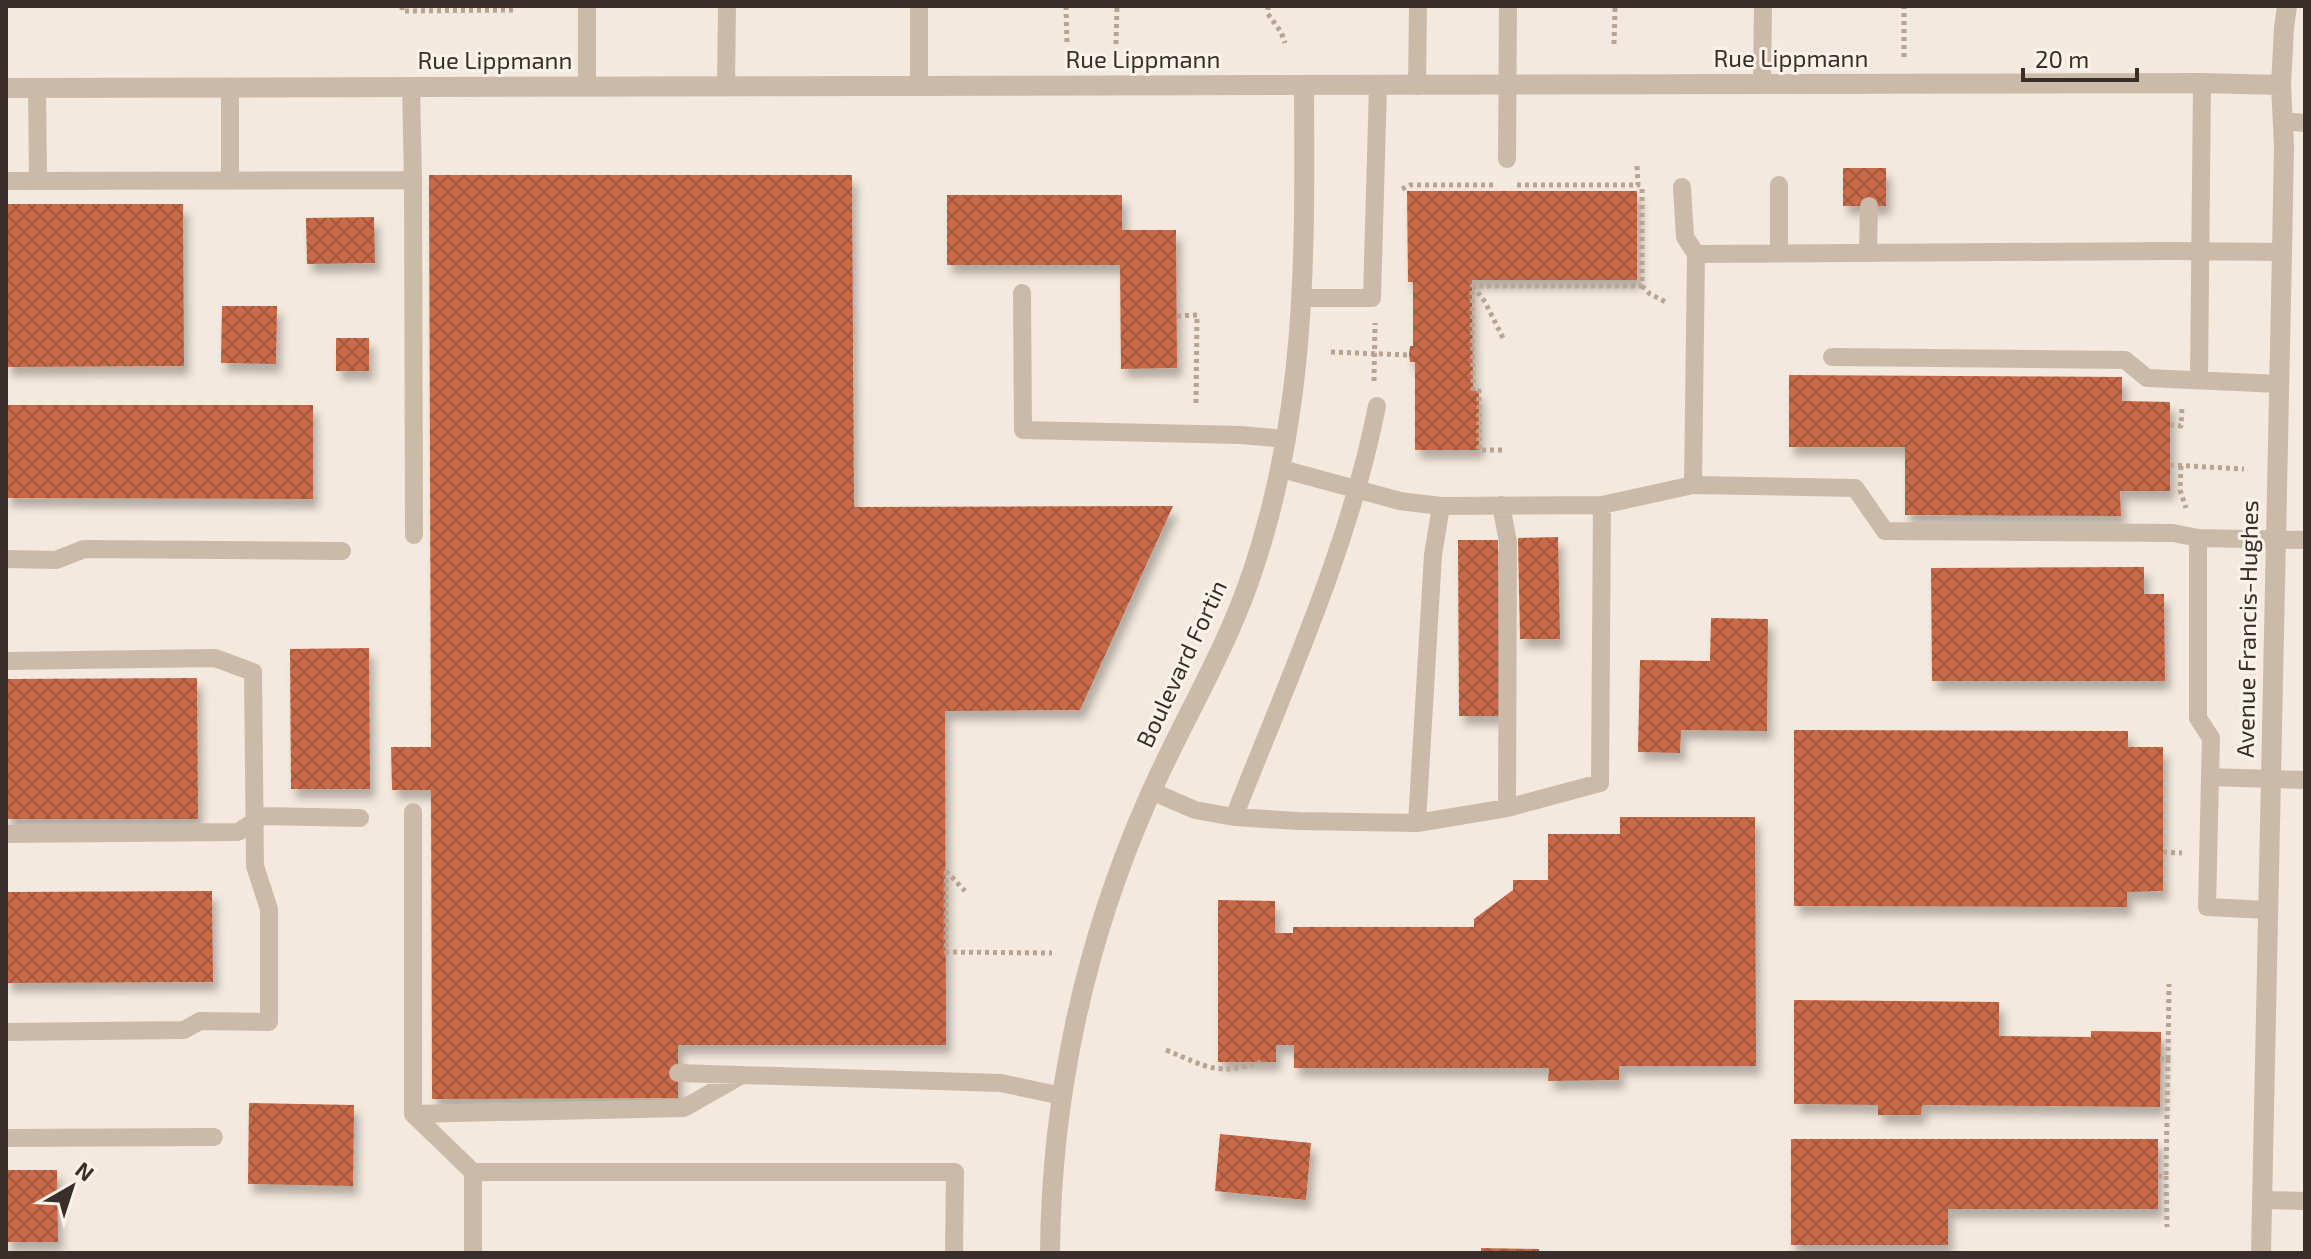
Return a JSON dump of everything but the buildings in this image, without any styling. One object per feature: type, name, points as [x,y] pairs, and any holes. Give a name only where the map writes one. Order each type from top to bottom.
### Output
[{"type":"street","name":"Avenue Francis-Hughes","points":[[2261,1253],[2282,252],[2281,85],[2287,6]]},
{"type":"street","name":"Rue Lippmann","points":[[6,88],[2281,85]]},
{"type":"street","name":"Boulevard Fortin","points":[[1050,1253],[1053,1175],[1062,1096],[1090,962],[1119,869],[1151,791],[1241,605],[1282,469],[1298,363],[1303,298],[1304,86]]},
{"type":"lane","points":[[587,6],[587,87]]},
{"type":"lane","points":[[726,86],[727,6]]},
{"type":"lane","points":[[919,6],[919,87]]},
{"type":"lane","points":[[1417,86],[1418,6]]},
{"type":"lane","points":[[1507,159],[1508,6]]},
{"type":"lane","points":[[1762,85],[1763,6]]},
{"type":"lane","points":[[2199,380],[2202,83]]},
{"type":"lane","points":[[1303,298],[1372,298],[1378,86]]},
{"type":"lane","points":[[37,87],[38,181]]},
{"type":"lane","points":[[230,87],[230,181]]},
{"type":"lane","points":[[411,87],[414,535]]},
{"type":"lane","points":[[2283,121],[2305,123]]},
{"type":"lane","points":[[6,181],[413,180]]},
{"type":"lane","points":[[1779,185],[1779,253]]},
{"type":"lane","points":[[1682,187],[1685,237],[1696,254],[1693,485]]},
{"type":"lane","points":[[1868,253],[1869,206]]},
{"type":"lane","points":[[1696,254],[2282,252]]},
{"type":"lane","points":[[1022,293],[1023,430],[1287,439]]},
{"type":"lane","points":[[1832,357],[2125,360],[2147,378],[2279,384]]},
{"type":"lane","points":[[1234,817],[1308,632],[1358,488],[1375,399]]},
{"type":"lane","points":[[1282,469],[1400,501],[1441,506],[1602,505],[1693,485],[1855,488],[1885,531],[2159,532],[2198,538],[2305,540]]},
{"type":"lane","points":[[1501,505],[1508,542],[1507,808]]},
{"type":"lane","points":[[1151,791],[1195,810],[1234,817],[1417,823],[1507,808],[1600,783],[1602,505]]},
{"type":"lane","points":[[1417,823],[1433,555],[1441,506]]},
{"type":"lane","points":[[2198,538],[2198,718],[2211,738],[2207,907],[2268,910]]},
{"type":"lane","points":[[6,559],[56,560],[84,549],[342,551]]},
{"type":"lane","points":[[6,661],[215,658],[253,672],[255,866],[269,909],[269,1022],[200,1021],[184,1030],[6,1032]]},
{"type":"lane","points":[[2210,777],[2305,780]]},
{"type":"lane","points":[[413,812],[413,1114],[473,1172],[955,1172],[954,1253]]},
{"type":"lane","points":[[6,834],[238,832],[263,816],[360,818]]},
{"type":"lane","points":[[678,1073],[1001,1083],[1062,1096]]},
{"type":"lane","points":[[413,1114],[684,1108],[742,1075]]},
{"type":"lane","points":[[6,1138],[214,1137]]},
{"type":"lane","points":[[473,1172],[473,1253]]},
{"type":"lane","points":[[2262,1200],[2305,1201]]},
{"type":"path","points":[[402,6],[402,11],[513,10]]},
{"type":"path","points":[[1066,6],[1067,44]]},
{"type":"path","points":[[1116,44],[1117,6]]},
{"type":"path","points":[[1268,6],[1268,14],[1285,43]]},
{"type":"path","points":[[1614,44],[1615,6]]},
{"type":"path","points":[[1904,6],[1904,43]]},
{"type":"path","points":[[1410,185],[1638,185],[1637,166]]},
{"type":"path","points":[[1472,286],[1642,286],[1642,185]]},
{"type":"path","points":[[1472,286],[1485,302],[1504,340]]},
{"type":"path","points":[[1472,286],[1473,391],[1479,391],[1479,450],[1502,450]]},
{"type":"path","points":[[1177,316],[1197,315],[1195,434]]},
{"type":"path","points":[[1375,327],[1375,399]]},
{"type":"path","points":[[1331,352],[1409,355]]},
{"type":"path","points":[[2170,425],[2181,426],[2182,403]]},
{"type":"path","points":[[2170,465],[2244,469]]},
{"type":"path","points":[[2180,490],[2181,466]]},
{"type":"path","points":[[965,891],[946,871],[946,952],[1052,953]]},
{"type":"path","points":[[2167,1227],[2169,984]]},
{"type":"path","points":[[1166,1050],[1215,1070],[1237,1069],[1261,1062]]},
{"type":"path","points":[[2160,1059],[2168,1059]]},
{"type":"path","points":[[2158,1176],[2166,1176]]}]
